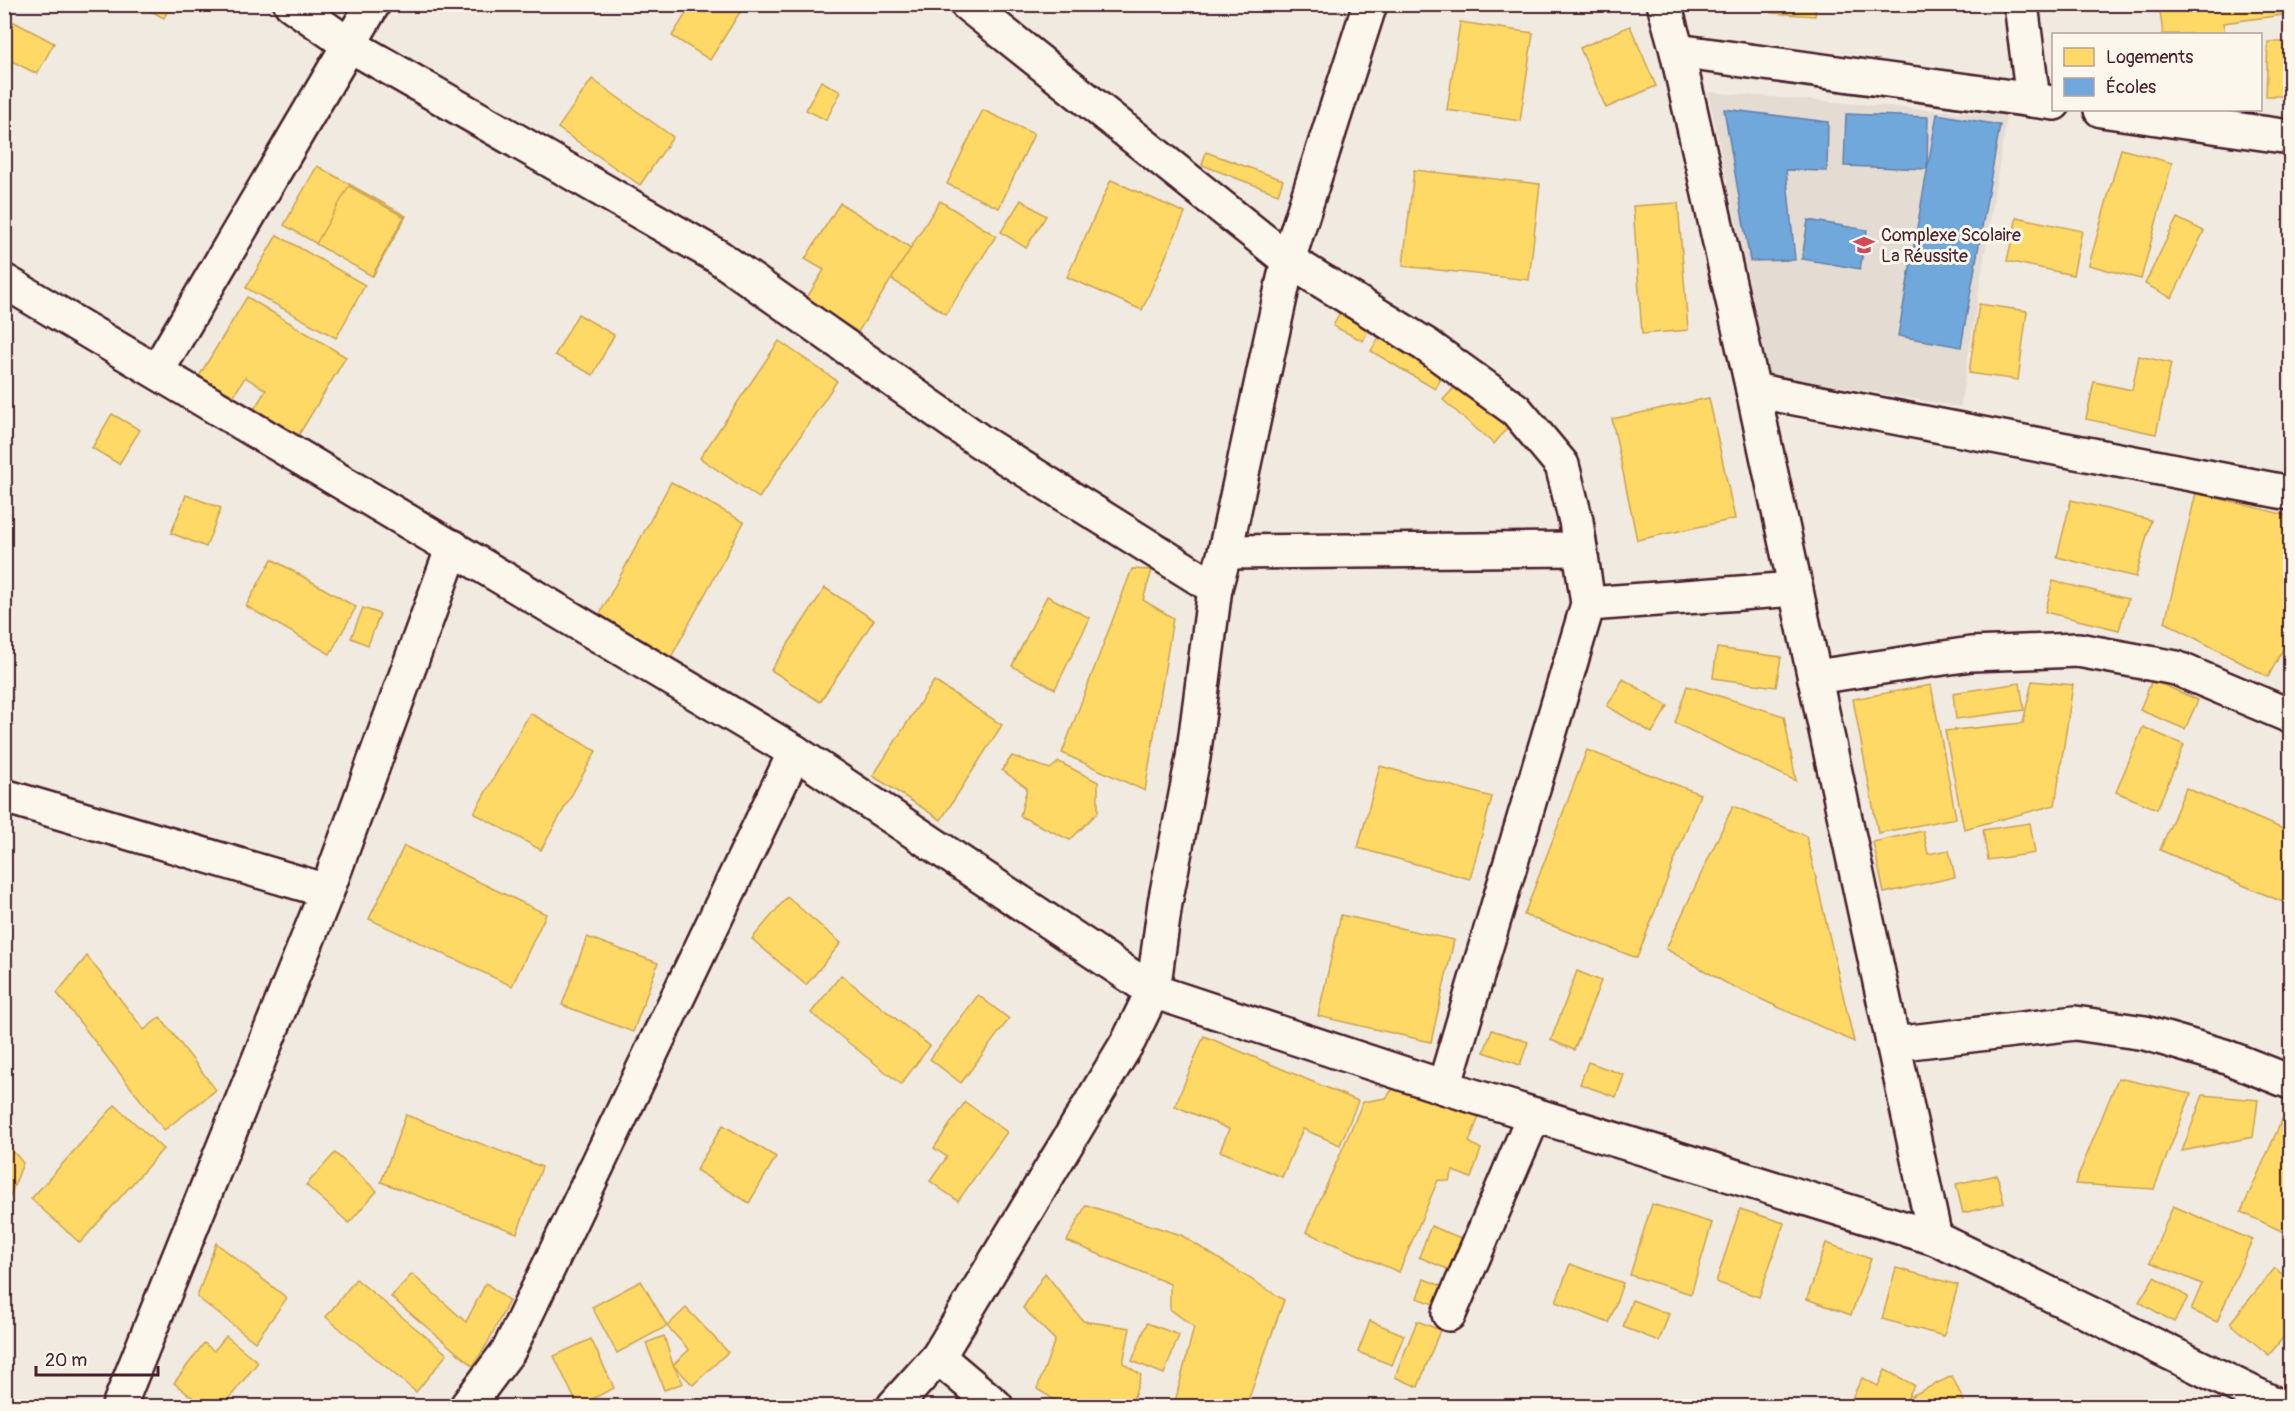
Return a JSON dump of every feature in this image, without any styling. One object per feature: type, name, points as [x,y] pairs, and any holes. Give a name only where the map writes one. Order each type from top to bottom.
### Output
[{"type":"street","points":[[291,4],[348,45],[717,256],[981,442],[1215,588]]},
{"type":"street","points":[[156,371],[373,4]]},
{"type":"street","points":[[967,4],[1288,260],[1426,345],[1516,410],[1562,465],[1576,521],[1588,604],[1444,1087]]},
{"type":"street","points":[[894,1407],[938,1357],[1129,1040],[1153,991],[1165,903],[1193,758],[1215,588],[1225,552],[1288,260],[1370,4]]},
{"type":"street","points":[[1664,4],[1677,51],[1754,390],[1935,1238]]},
{"type":"street","points":[[1677,51],[2043,101],[2021,4]]},
{"type":"street","points":[[2108,111],[2290,137]]},
{"type":"street","points":[[4,281],[795,752],[1153,991],[1444,1087],[1935,1238],[2279,1407]]},
{"type":"street","points":[[1754,390],[2290,493]]},
{"type":"street","points":[[119,1407],[327,891],[453,547]]},
{"type":"street","points":[[1225,552],[1580,549]]},
{"type":"street","points":[[1588,604],[1796,589]]},
{"type":"street","points":[[1815,677],[1971,654],[2078,650],[2176,668],[2290,716]]},
{"type":"street","points":[[467,1407],[509,1350],[795,752]]},
{"type":"street","points":[[7,804],[327,891]]},
{"type":"street","points":[[1893,1044],[2075,1023],[2145,1033],[2224,1056],[2290,1082]]},
{"type":"street","points":[[1449,1314],[1533,1115]]},
{"type":"street","points":[[938,1357],[996,1407]]},
{"type":"shaded area","name":"Complexe Scolaire La Réussite","points":[[1708,92],[2007,116],[1960,407],[1769,374]]},
{"type":"building: Logements","points":[[138,4],[171,4],[164,18]]},
{"type":"building: Logements","points":[[692,4],[745,4],[710,60],[672,36]]},
{"type":"building: Logements","points":[[1771,4],[1816,4],[1815,16],[1771,13]]},
{"type":"building: Logements","points":[[2159,4],[2290,4],[2290,14],[2223,23],[2225,33],[2163,33]]},
{"type":"building: Logements","points":[[14,22],[54,43],[37,74],[4,57],[4,39]]},
{"type":"building: Logements","points":[[1460,22],[1533,33],[1520,121],[1447,110]]},
{"type":"building: Logements","points":[[1630,26],[1656,86],[1606,108],[1580,48]]},
{"type":"building: Logements","points":[[2268,42],[2290,42],[2290,96],[2266,96]]},
{"type":"building: Logements","points":[[592,79],[673,137],[640,185],[558,128]]},
{"type":"building: Logements","points":[[821,81],[841,92],[826,120],[806,110]]},
{"type":"building: Logements","points":[[983,110],[1034,134],[999,208],[947,184]]},
{"type":"building: Logements","points":[[2121,149],[2172,163],[2141,279],[2089,265]]},
{"type":"building: Logements","points":[[1206,152],[1283,180],[1278,194],[1202,165]]},
{"type":"building: Logements","points":[[317,166],[406,216],[373,276],[284,225]]},
{"type":"building: Logements","points":[[1414,170],[1540,184],[1529,280],[1403,266]]},
{"type":"building: Logements","points":[[1111,180],[1185,213],[1142,310],[1067,277]]},
{"type":"building: Logements","points":[[349,186],[404,217],[372,276],[316,244]]},
{"type":"building: Logements","points":[[1021,200],[1046,216],[1026,248],[1001,232]]},
{"type":"building: Logements","points":[[940,201],[996,236],[946,314],[891,279]]},
{"type":"building: Logements","points":[[840,203],[911,248],[858,332],[806,299],[824,270],[805,259]]},
{"type":"building: Logements","points":[[1678,203],[1688,330],[1642,334],[1633,206]]},
{"type":"building: Logements","points":[[2017,217],[2082,231],[2073,275],[2007,261]]},
{"type":"building: Logements","points":[[2177,218],[2204,231],[2172,298],[2145,284]]},
{"type":"building: Logements","points":[[277,235],[365,285],[336,338],[246,288]]},
{"type":"building: Logements","points":[[247,297],[346,357],[295,441],[251,414],[266,390],[245,377],[230,402],[196,381]]},
{"type":"building: Logements","points":[[1979,304],[2027,311],[2018,380],[1969,373]]},
{"type":"building: Logements","points":[[1342,308],[1372,322],[1363,341],[1333,326]]},
{"type":"building: Logements","points":[[578,314],[614,335],[593,375],[555,355]]},
{"type":"building: Logements","points":[[1381,334],[1445,372],[1435,389],[1371,351]]},
{"type":"building: Logements","points":[[779,341],[837,381],[759,498],[700,458]]},
{"type":"building: Logements","points":[[2139,356],[2171,363],[2156,434],[2086,419],[2094,382],[2132,390]]},
{"type":"building: Logements","points":[[1459,382],[1510,425],[1494,444],[1443,400]]},
{"type":"building: Logements","points":[[1709,398],[1735,519],[1637,540],[1612,419]]},
{"type":"building: Logements","points":[[112,414],[140,430],[119,464],[92,448]]},
{"type":"building: Logements","points":[[671,482],[744,522],[670,659],[597,619]]},
{"type":"building: Logements","points":[[2196,493],[2290,516],[2290,636],[2268,677],[2165,622]]},
{"type":"building: Logements","points":[[186,495],[221,508],[206,547],[171,533]]},
{"type":"building: Logements","points":[[2071,500],[2151,520],[2136,577],[2057,557]]},
{"type":"building: Logements","points":[[272,559],[356,607],[330,654],[246,606]]},
{"type":"building: Logements","points":[[1132,569],[1152,570],[1143,600],[1173,618],[1145,791],[1062,753]]},
{"type":"building: Logements","points":[[2053,581],[2128,599],[2119,630],[2045,612]]},
{"type":"building: Logements","points":[[825,588],[874,620],[820,702],[771,670]]},
{"type":"building: Logements","points":[[1047,596],[1090,618],[1055,689],[1012,666]]},
{"type":"building: Logements","points":[[363,608],[380,614],[368,645],[351,638]]},
{"type":"building: Logements","points":[[1717,648],[1781,657],[1776,687],[1713,678]]},
{"type":"building: Logements","points":[[1623,679],[1668,706],[1652,733],[1607,706]]},
{"type":"building: Logements","points":[[2152,680],[2198,700],[2185,729],[2140,710]]},
{"type":"building: Logements","points":[[934,681],[1002,725],[941,820],[873,776]]},
{"type":"building: Logements","points":[[2032,681],[2073,685],[2055,805],[1964,829],[1945,731],[2023,723]]},
{"type":"building: Logements","points":[[2020,683],[2024,710],[1956,719],[1953,693]]},
{"type":"building: Logements","points":[[1931,685],[1956,818],[1878,833],[1853,699]]},
{"type":"building: Logements","points":[[1687,686],[1784,716],[1796,781],[1675,723]]},
{"type":"building: Logements","points":[[530,713],[596,751],[541,850],[474,813]]},
{"type":"building: Logements","points":[[2143,727],[2184,745],[2157,809],[2116,792]]},
{"type":"building: Logements","points":[[1587,750],[1700,794],[1637,958],[1524,915]]},
{"type":"building: Logements","points":[[1012,756],[1050,769],[1059,762],[1098,782],[1098,812],[1070,840],[1020,816],[1027,788],[1002,770]]},
{"type":"building: Logements","points":[[1380,766],[1492,797],[1470,879],[1358,848]]},
{"type":"building: Logements","points":[[2186,788],[2290,832],[2290,905],[2160,850]]},
{"type":"building: Logements","points":[[1733,806],[1806,836],[1854,1042],[1728,984],[1666,949]]},
{"type":"building: Logements","points":[[2030,823],[2035,853],[1988,860],[1983,830]]},
{"type":"building: Logements","points":[[1923,831],[1928,854],[1949,850],[1955,877],[1884,893],[1873,842]]},
{"type":"building: Logements","points":[[404,846],[546,914],[512,986],[369,919]]},
{"type":"building: Logements","points":[[787,897],[841,943],[806,985],[752,939]]},
{"type":"building: Logements","points":[[1341,915],[1454,940],[1431,1042],[1318,1016]]},
{"type":"building: Logements","points":[[587,937],[658,963],[633,1032],[562,1005]]},
{"type":"building: Logements","points":[[87,956],[144,1030],[160,1017],[216,1090],[164,1130],[57,993]]},
{"type":"building: Logements","points":[[1577,971],[1601,981],[1574,1050],[1551,1040]]},
{"type":"building: Logements","points":[[841,975],[930,1046],[901,1084],[811,1013]]},
{"type":"building: Logements","points":[[978,995],[1009,1019],[961,1083],[930,1059]]},
{"type":"building: Logements","points":[[1492,1030],[1528,1042],[1520,1065],[1484,1052]]},
{"type":"building: Logements","points":[[1204,1036],[1358,1101],[1340,1145],[1303,1129],[1282,1177],[1220,1151],[1229,1129],[1175,1106]]},
{"type":"building: Logements","points":[[1588,1062],[1624,1075],[1616,1097],[1580,1084]]},
{"type":"building: Logements","points":[[2118,1078],[2191,1094],[2154,1189],[2075,1184]]},
{"type":"building: Logements","points":[[1397,1083],[1480,1114],[1469,1142],[1481,1149],[1471,1178],[1453,1171],[1449,1181],[1438,1180],[1399,1272],[1306,1232],[1363,1102],[1386,1098]]},
{"type":"building: Logements","points":[[2203,1095],[2258,1100],[2253,1137],[2182,1151]]},
{"type":"building: Logements","points":[[965,1102],[1007,1132],[958,1201],[930,1181],[947,1157],[934,1148]]},
{"type":"building: Logements","points":[[115,1105],[163,1149],[80,1243],[31,1199]]},
{"type":"building: Logements","points":[[2285,1113],[2290,1116],[2290,1235],[2241,1212]]},
{"type":"building: Logements","points":[[406,1115],[542,1167],[517,1233],[381,1182]]},
{"type":"building: Logements","points":[[723,1125],[776,1157],[749,1203],[696,1170]]},
{"type":"building: Logements","points":[[4,1141],[23,1163],[8,1201],[4,1200]]},
{"type":"building: Logements","points":[[335,1153],[377,1191],[349,1223],[306,1185]]},
{"type":"building: Logements","points":[[1997,1175],[2004,1203],[1963,1213],[1956,1184]]},
{"type":"building: Logements","points":[[1652,1204],[1712,1223],[1691,1294],[1630,1275]]},
{"type":"building: Logements","points":[[1086,1205],[1181,1235],[1284,1300],[1246,1406],[1174,1406],[1194,1327],[1170,1309],[1170,1284],[1067,1241]]},
{"type":"building: Logements","points":[[2173,1206],[2252,1240],[2217,1322],[2191,1310],[2202,1284],[2150,1262]]},
{"type":"building: Logements","points":[[1740,1209],[1784,1223],[1759,1297],[1716,1282]]},
{"type":"building: Logements","points":[[1431,1226],[1471,1242],[1459,1274],[1419,1257]]},
{"type":"building: Logements","points":[[2290,1237],[2290,1258],[2283,1254]]},
{"type":"building: Logements","points":[[216,1243],[287,1298],[255,1342],[197,1297]]},
{"type":"building: Logements","points":[[1826,1243],[1871,1259],[1851,1315],[1807,1299]]},
{"type":"building: Logements","points":[[1570,1264],[1623,1283],[1609,1323],[1556,1302]]},
{"type":"building: Logements","points":[[1896,1268],[1958,1285],[1944,1336],[1882,1319]]},
{"type":"building: Logements","points":[[2275,1268],[2290,1281],[2290,1329],[2269,1355],[2230,1323]]},
{"type":"building: Logements","points":[[1045,1273],[1083,1321],[1130,1328],[1123,1363],[1141,1375],[1131,1406],[1064,1406],[1037,1389],[1055,1340],[1023,1308]]},
{"type":"building: Logements","points":[[412,1274],[466,1322],[486,1283],[509,1301],[473,1366],[391,1297]]},
{"type":"building: Logements","points":[[2154,1277],[2188,1297],[2174,1322],[2139,1302]]},
{"type":"building: Logements","points":[[356,1279],[447,1354],[416,1392],[326,1317]]},
{"type":"building: Logements","points":[[1424,1279],[1452,1290],[1445,1308],[1417,1298]]},
{"type":"building: Logements","points":[[641,1281],[667,1326],[617,1353],[592,1307]]},
{"type":"building: Logements","points":[[1632,1300],[1669,1314],[1659,1341],[1623,1327]]},
{"type":"building: Logements","points":[[686,1308],[728,1352],[693,1385],[673,1365],[689,1350],[667,1326]]},
{"type":"building: Logements","points":[[1370,1321],[1404,1335],[1392,1365],[1358,1352]]},
{"type":"building: Logements","points":[[1417,1321],[1440,1330],[1418,1387],[1395,1377]]},
{"type":"building: Logements","points":[[1147,1323],[1179,1335],[1164,1374],[1132,1361]]},
{"type":"building: Logements","points":[[226,1336],[258,1362],[223,1406],[203,1406],[174,1383],[204,1343],[214,1351]]},
{"type":"building: Logements","points":[[664,1336],[673,1365],[683,1383],[664,1390],[646,1343]]},
{"type":"building: Logements","points":[[591,1339],[614,1388],[578,1406],[554,1356]]},
{"type":"building: Logements","points":[[1885,1370],[1914,1385],[1904,1406],[1864,1406],[1851,1400],[1862,1378],[1878,1386]]},
{"type":"building: Logements","points":[[1952,1376],[1966,1406],[1916,1406],[1911,1396]]},
{"type":"building: Écoles","points":[[1724,109],[1828,122],[1827,171],[1786,170],[1795,260],[1750,261]]},
{"type":"building: Écoles","points":[[1846,114],[1928,117],[1927,169],[1844,166]]},
{"type":"building: Écoles","points":[[1937,114],[2000,125],[1961,347],[1898,336]]},
{"type":"building: Écoles","points":[[1808,220],[1867,230],[1860,269],[1802,259]]},
{"type":"place","name":"Complexe Scolaire La Réussite","points":[[1864,245]]}]
